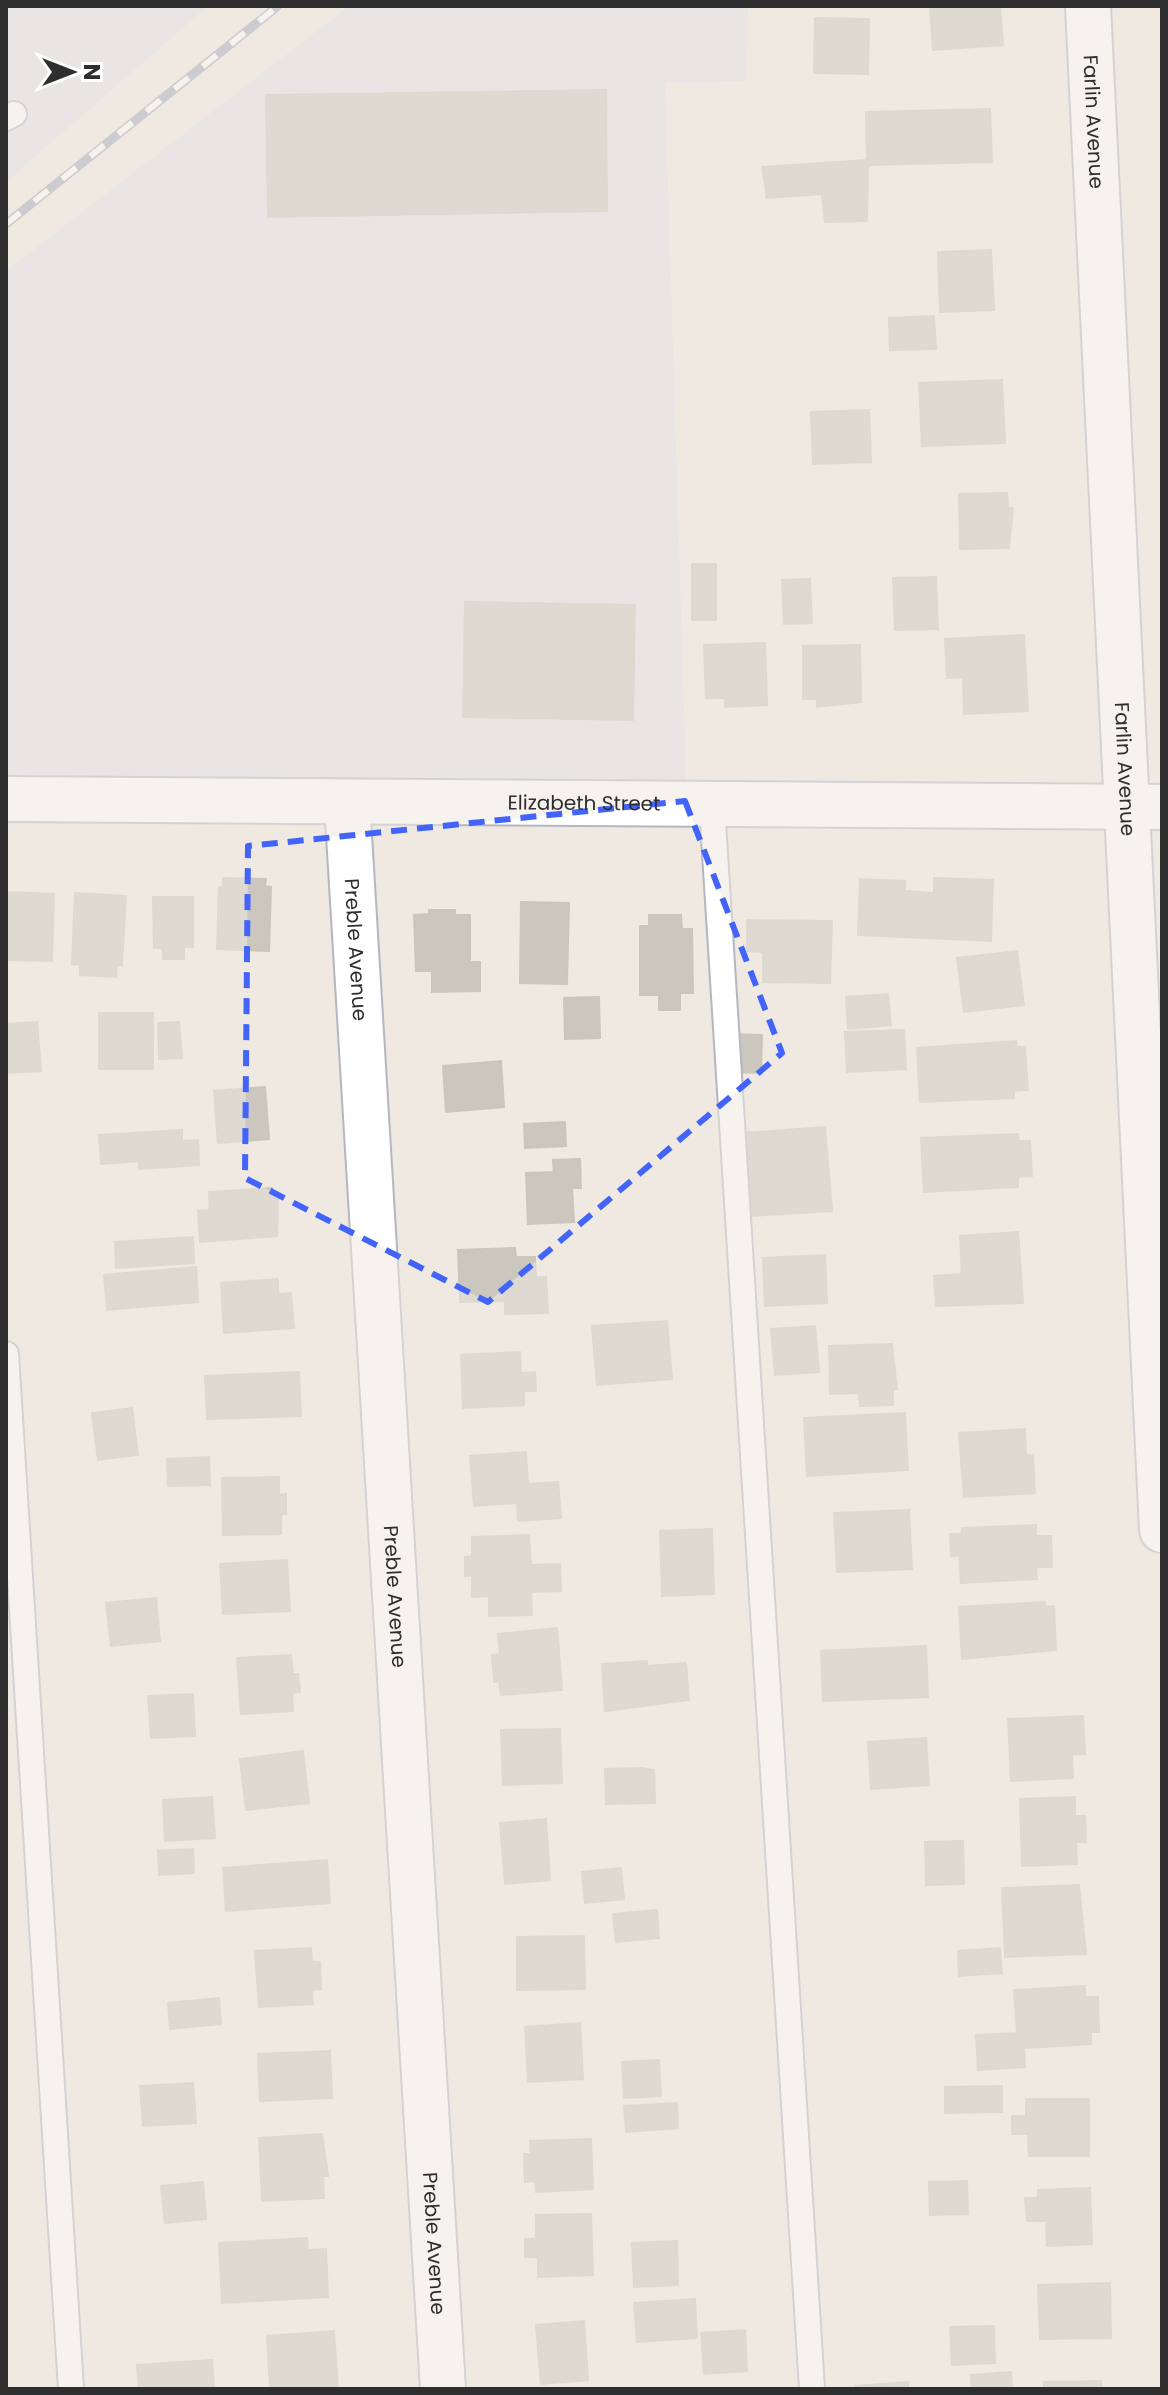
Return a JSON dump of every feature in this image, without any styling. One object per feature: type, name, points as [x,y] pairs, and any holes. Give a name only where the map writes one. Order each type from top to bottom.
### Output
[{"type":"street","name":"Farlin Avenue","points":[[1088,6],[1145,807],[1162,1530]]},
{"type":"street","name":"Elizabeth Street","points":[[6,799],[1145,807]]},
{"type":"street","name":"Preble Avenue","points":[[347,802],[443,2389]]},
{"type":"lane","points":[[712,806],[812,2389]]},
{"type":"lane","points":[[6,1354],[71,2389]]},
{"type":"highlighted area","points":[[685,801],[782,1053],[488,1302],[245,1178],[248,846]]},
{"type":"shaded area","points":[[6,6],[208,6],[6,182]]},
{"type":"shaded area","points":[[349,6],[748,6],[747,81],[665,83],[687,806],[6,799],[6,271]]},
{"type":"building","points":[[930,6],[1000,6],[1003,45],[933,50]]},
{"type":"building","points":[[815,18],[869,19],[868,74],[814,73]]},
{"type":"building","points":[[606,90],[607,211],[268,217],[266,95]]},
{"type":"building","points":[[990,109],[992,162],[868,165],[867,221],[825,222],[822,194],[767,198],[762,167],[867,160],[866,112]]},
{"type":"building","points":[[991,250],[994,310],[940,312],[938,252]]},
{"type":"building","points":[[934,316],[936,349],[890,350],[889,318]]},
{"type":"building","points":[[1002,380],[1005,443],[922,446],[919,383]]},
{"type":"building","points":[[869,410],[871,462],[813,464],[811,412]]},
{"type":"building","points":[[1007,493],[1008,508],[1013,508],[1009,548],[960,549],[959,494]]},
{"type":"building","points":[[692,564],[716,564],[716,620],[692,620]]},
{"type":"building","points":[[936,577],[938,629],[895,630],[893,578]]},
{"type":"building","points":[[810,579],[812,623],[784,624],[782,580]]},
{"type":"building","points":[[465,602],[635,605],[633,720],[463,717]]},
{"type":"building","points":[[1024,635],[1028,711],[964,714],[963,677],[947,678],[945,639]]},
{"type":"building","points":[[765,643],[767,705],[725,707],[725,698],[706,698],[704,645]]},
{"type":"building","points":[[860,645],[861,702],[817,707],[817,699],[803,699],[803,646]]},
{"type":"building","points":[[223,878],[266,879],[265,886],[271,887],[269,951],[217,949],[219,887],[223,887]]},
{"type":"building","points":[[934,878],[993,880],[991,941],[858,935],[860,879],[905,881],[905,891],[934,893]]},
{"type":"building","points":[[6,892],[54,894],[52,961],[6,960]]},
{"type":"building","points":[[75,893],[126,896],[122,965],[117,965],[116,977],[80,975],[80,965],[72,964]]},
{"type":"building","points":[[153,897],[193,897],[193,947],[184,947],[184,959],[163,959],[163,948],[154,948]]},
{"type":"building","points":[[521,902],[569,903],[567,984],[520,983]]},
{"type":"building","points":[[429,910],[455,910],[455,915],[470,915],[470,962],[480,962],[480,991],[432,992],[432,971],[416,971],[414,915],[429,914]]},
{"type":"building","points":[[649,915],[681,915],[682,929],[692,929],[693,993],[680,993],[680,1010],[659,1010],[659,995],[640,995],[640,926],[649,926]]},
{"type":"building","points":[[747,920],[832,921],[830,983],[763,982],[763,952],[747,951]]},
{"type":"building","points":[[1017,951],[1024,1005],[964,1012],[957,958]]},
{"type":"building","points":[[888,994],[891,1025],[848,1029],[846,997]]},
{"type":"building","points":[[599,997],[600,1038],[565,1039],[564,998]]},
{"type":"building","points":[[99,1013],[153,1013],[153,1069],[99,1069]]},
{"type":"building","points":[[37,1022],[41,1071],[6,1073],[6,1024]]},
{"type":"building","points":[[179,1022],[182,1058],[159,1059],[158,1023]]},
{"type":"building","points":[[904,1030],[906,1069],[847,1072],[845,1032]]},
{"type":"building","points":[[734,1034],[762,1035],[761,1073],[733,1072]]},
{"type":"building","points":[[1016,1041],[1017,1047],[1025,1047],[1028,1090],[1014,1091],[1014,1098],[920,1102],[917,1048]]},
{"type":"building","points":[[501,1061],[504,1107],[446,1112],[443,1066]]},
{"type":"building","points":[[265,1087],[269,1139],[218,1143],[214,1091]]},
{"type":"building","points":[[565,1122],[566,1146],[525,1148],[524,1124]]},
{"type":"building","points":[[825,1127],[832,1211],[750,1216],[744,1133]]},
{"type":"building","points":[[182,1130],[182,1141],[198,1140],[199,1165],[139,1169],[139,1161],[101,1164],[99,1135]]},
{"type":"building","points":[[1018,1134],[1019,1141],[1030,1141],[1032,1176],[1018,1177],[1018,1187],[924,1192],[921,1138]]},
{"type":"building","points":[[580,1159],[581,1188],[572,1188],[574,1222],[528,1224],[526,1173],[554,1172],[553,1160]]},
{"type":"building","points":[[272,1188],[274,1199],[278,1198],[277,1236],[200,1242],[198,1211],[210,1210],[209,1192]]},
{"type":"building","points":[[1018,1232],[1023,1303],[936,1306],[934,1276],[962,1274],[960,1236]]},
{"type":"building","points":[[193,1237],[194,1263],[116,1268],[115,1242]]},
{"type":"building","points":[[515,1248],[516,1257],[535,1257],[536,1277],[546,1277],[548,1313],[505,1314],[505,1301],[460,1302],[458,1250]]},
{"type":"building","points":[[825,1255],[827,1303],[765,1306],[763,1258]]},
{"type":"building","points":[[196,1267],[198,1302],[107,1310],[104,1275]]},
{"type":"building","points":[[278,1279],[278,1294],[291,1293],[294,1328],[224,1333],[221,1283]]},
{"type":"building","points":[[667,1321],[672,1379],[597,1385],[592,1326]]},
{"type":"building","points":[[815,1326],[819,1372],[775,1375],[771,1329]]},
{"type":"building","points":[[892,1344],[897,1389],[893,1389],[893,1405],[860,1406],[859,1393],[830,1394],[829,1346]]},
{"type":"building","points":[[520,1352],[521,1373],[535,1372],[536,1391],[524,1391],[524,1405],[463,1408],[461,1355]]},
{"type":"building","points":[[299,1372],[301,1416],[207,1419],[205,1376]]},
{"type":"building","points":[[132,1408],[138,1455],[98,1460],[92,1413]]},
{"type":"building","points":[[905,1413],[908,1470],[807,1476],[804,1418]]},
{"type":"building","points":[[1025,1429],[1026,1455],[1033,1455],[1035,1493],[964,1497],[959,1433]]},
{"type":"building","points":[[526,1452],[528,1484],[558,1482],[561,1518],[518,1521],[517,1503],[474,1506],[470,1456]]},
{"type":"building","points":[[209,1457],[210,1485],[168,1486],[167,1459]]},
{"type":"building","points":[[279,1477],[279,1495],[286,1494],[286,1514],[281,1514],[281,1534],[223,1535],[222,1478]]},
{"type":"building","points":[[909,1510],[912,1569],[837,1572],[834,1513]]},
{"type":"building","points":[[1036,1525],[1036,1536],[1051,1536],[1052,1567],[1036,1567],[1037,1579],[961,1583],[959,1555],[951,1556],[950,1534],[962,1534],[962,1528]]},
{"type":"building","points":[[712,1529],[714,1594],[662,1596],[660,1531]]},
{"type":"building","points":[[529,1535],[531,1565],[560,1564],[561,1591],[531,1592],[532,1615],[489,1616],[489,1596],[472,1597],[472,1576],[465,1576],[465,1557],[472,1556],[472,1537]]},
{"type":"building","points":[[287,1560],[290,1611],[223,1614],[220,1564]]},
{"type":"building","points":[[156,1598],[160,1641],[111,1646],[106,1603]]},
{"type":"building","points":[[1045,1602],[1045,1607],[1054,1606],[1056,1650],[962,1659],[959,1607]]},
{"type":"building","points":[[557,1628],[562,1690],[501,1695],[499,1681],[494,1682],[492,1655],[500,1654],[498,1634]]},
{"type":"building","points":[[926,1646],[928,1697],[823,1701],[821,1651]]},
{"type":"building","points":[[291,1655],[293,1674],[298,1674],[300,1692],[292,1693],[293,1711],[241,1714],[237,1658]]},
{"type":"building","points":[[647,1661],[647,1666],[686,1663],[689,1700],[605,1711],[602,1664]]},
{"type":"building","points":[[193,1694],[195,1736],[151,1738],[148,1696]]},
{"type":"building","points":[[1083,1716],[1085,1754],[1072,1754],[1073,1778],[1011,1781],[1008,1719]]},
{"type":"building","points":[[560,1729],[562,1783],[503,1785],[501,1730]]},
{"type":"building","points":[[926,1738],[929,1785],[871,1789],[868,1742]]},
{"type":"building","points":[[303,1751],[309,1803],[246,1810],[240,1759]]},
{"type":"building","points":[[605,1769],[654,1770],[655,1803],[606,1804]]},
{"type":"building","points":[[212,1797],[215,1838],[165,1841],[163,1800]]},
{"type":"building","points":[[1075,1797],[1075,1816],[1085,1816],[1086,1842],[1076,1842],[1077,1864],[1022,1866],[1020,1799]]},
{"type":"building","points":[[546,1819],[550,1880],[505,1884],[500,1823]]},
{"type":"building","points":[[963,1841],[964,1884],[926,1885],[925,1842]]},
{"type":"building","points":[[193,1849],[194,1873],[159,1875],[158,1851]]},
{"type":"building","points":[[327,1860],[330,1903],[226,1911],[223,1868]]},
{"type":"building","points":[[621,1868],[624,1899],[585,1903],[582,1872]]},
{"type":"building","points":[[1079,1885],[1086,1954],[1005,1957],[1002,1888]]},
{"type":"building","points":[[657,1910],[659,1938],[616,1942],[613,1914]]},
{"type":"building","points":[[584,1936],[585,1989],[517,1990],[517,1937]]},
{"type":"building","points":[[311,1948],[312,1962],[320,1962],[321,1989],[312,1990],[313,2004],[259,2007],[255,1951]]},
{"type":"building","points":[[1000,1948],[1002,1973],[959,1976],[958,1951]]},
{"type":"building","points":[[1085,1986],[1085,1997],[1098,1997],[1099,2032],[1091,2032],[1091,2044],[1024,2048],[1025,2067],[978,2070],[976,2035],[1017,2033],[1014,1990]]},
{"type":"building","points":[[219,1998],[221,2024],[170,2029],[168,2003]]},
{"type":"building","points":[[580,2023],[583,2079],[528,2082],[525,2027]]},
{"type":"building","points":[[330,2051],[332,2098],[260,2101],[258,2054]]},
{"type":"building","points":[[659,2060],[661,2096],[624,2098],[622,2062]]},
{"type":"building","points":[[193,2083],[196,2123],[143,2126],[140,2086]]},
{"type":"building","points":[[1002,2086],[1002,2112],[945,2113],[945,2087]]},
{"type":"building","points":[[1026,2099],[1089,2099],[1089,2156],[1029,2156],[1028,2134],[1012,2134],[1012,2116],[1026,2116]]},
{"type":"building","points":[[677,2103],[678,2128],[626,2132],[624,2106]]},
{"type":"building","points":[[322,2134],[328,2176],[323,2176],[324,2198],[262,2201],[259,2138]]},
{"type":"building","points":[[591,2139],[593,2189],[536,2192],[535,2181],[525,2182],[524,2154],[531,2154],[530,2141]]},
{"type":"building","points":[[967,2181],[968,2214],[930,2215],[929,2182]]},
{"type":"building","points":[[203,2182],[206,2219],[165,2223],[161,2186]]},
{"type":"building","points":[[1090,2188],[1092,2244],[1047,2246],[1046,2221],[1027,2221],[1025,2198],[1038,2198],[1038,2190]]},
{"type":"building","points":[[591,2214],[593,2275],[538,2277],[538,2257],[525,2257],[525,2239],[536,2239],[536,2215]]},
{"type":"building","points":[[307,2238],[308,2250],[326,2249],[328,2297],[222,2303],[219,2243]]},
{"type":"building","points":[[677,2241],[678,2285],[634,2287],[632,2243]]},
{"type":"building","points":[[1110,2283],[1111,2338],[1040,2339],[1038,2285]]},
{"type":"building","points":[[695,2299],[697,2338],[637,2342],[634,2303]]},
{"type":"building","points":[[584,2321],[588,2380],[541,2384],[536,2325]]},
{"type":"building","points":[[994,2326],[995,2363],[952,2365],[950,2327]]},
{"type":"building","points":[[745,2330],[747,2371],[704,2374],[701,2333]]},
{"type":"building","points":[[334,2331],[338,2389],[270,2389],[267,2336]]},
{"type":"building","points":[[212,2360],[214,2389],[139,2389],[137,2365]]},
{"type":"building","points":[[1011,2372],[1012,2389],[972,2389],[971,2375]]},
{"type":"building","points":[[1101,2381],[1101,2389],[1044,2389],[1044,2382]]},
{"type":"building","points":[[908,2382],[908,2389],[856,2389],[856,2386]]},
{"type":"railway","points":[[6,224],[278,6]]}]
